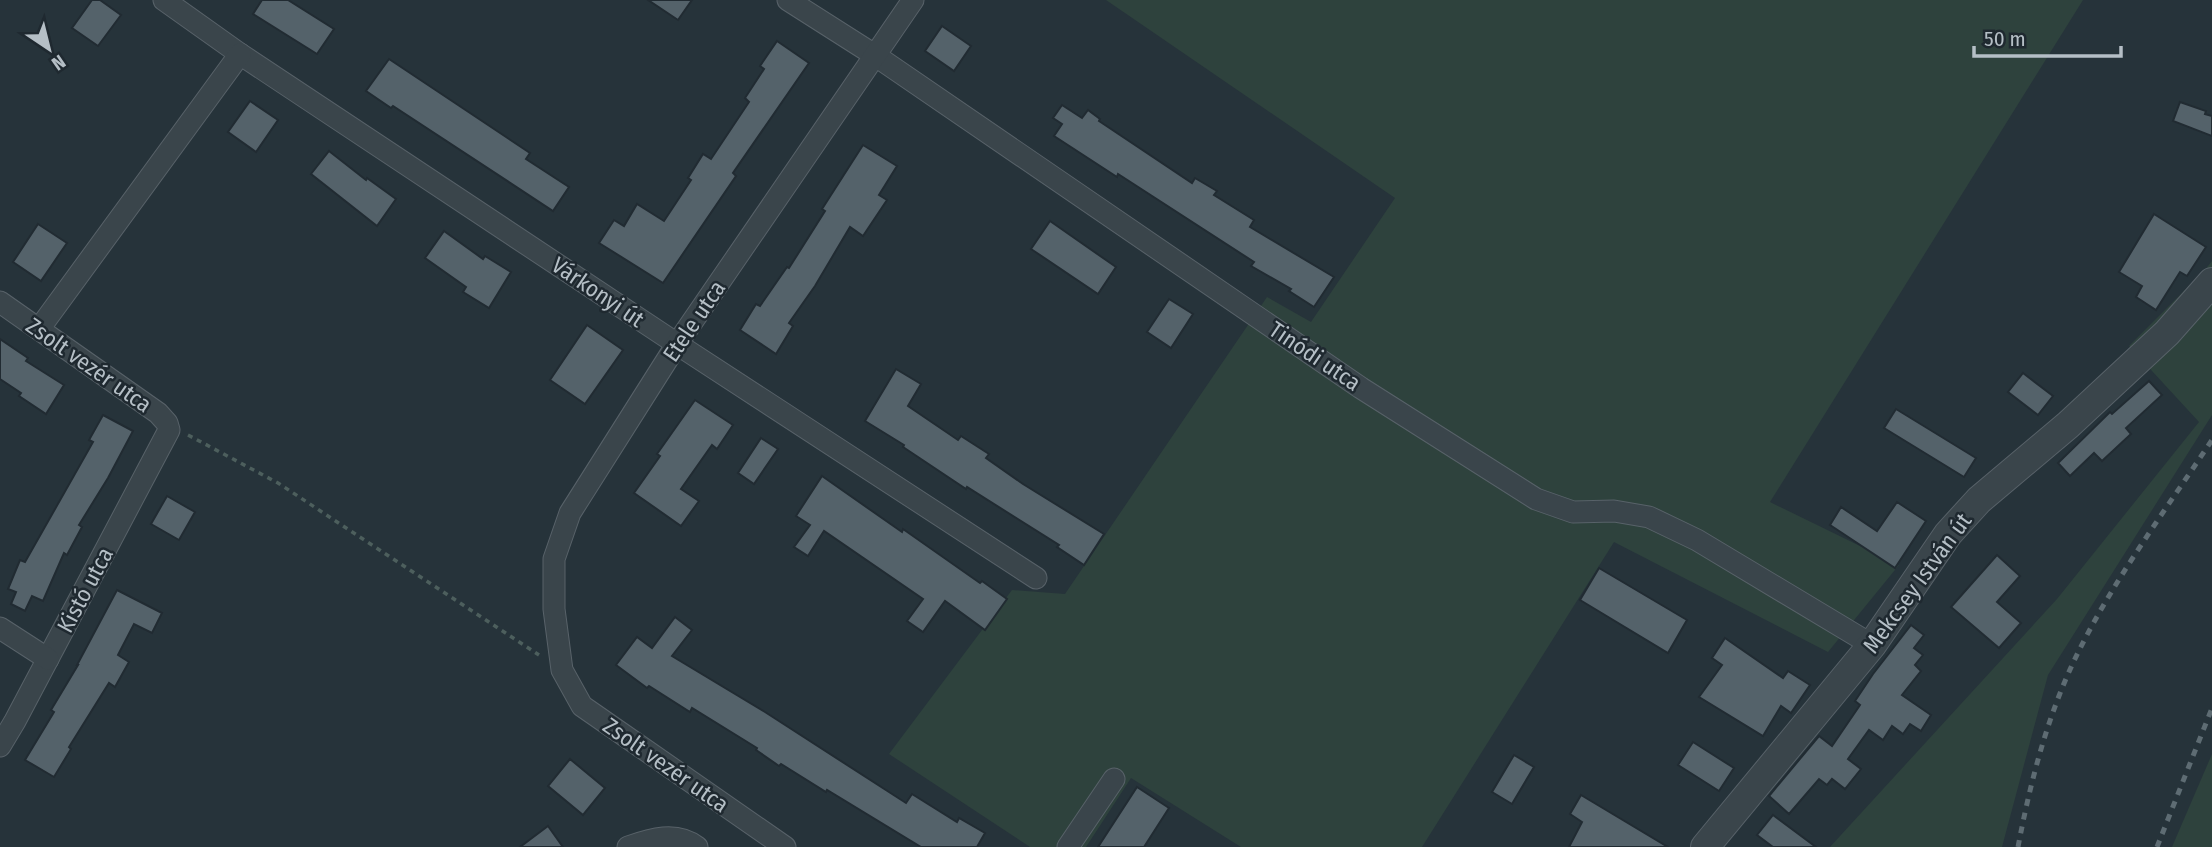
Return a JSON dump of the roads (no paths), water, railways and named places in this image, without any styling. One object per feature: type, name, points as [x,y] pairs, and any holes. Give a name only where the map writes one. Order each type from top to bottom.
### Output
[{"type":"street","name":"Várkonyi út","points":[[164,0],[240,54],[677,344],[1037,578]]},
{"type":"street","name":"Tinódi utca","points":[[788,0],[876,57],[1361,388],[1536,499],[1573,512],[1614,511],[1649,517],[1697,541],[1872,645]]},
{"type":"street","name":"Etele utca","points":[[562,670],[554,609],[554,559],[570,513],[677,344],[913,0]]},
{"type":"street","points":[[39,329],[240,54]]},
{"type":"street","name":"Mekcsey István út","points":[[1705,847],[1872,645],[1948,534],[1979,500],[2087,407],[2166,333],[2212,282]]},
{"type":"street","name":"Zsolt vezér utca","points":[[0,302],[158,413],[176,433]]},
{"type":"street","name":"Kistó utca","points":[[0,746],[176,433]]},
{"type":"street","points":[[0,628],[48,659]]},
{"type":"street","name":"Zsolt vezér utca","points":[[562,670],[582,706],[785,847]]},
{"type":"street","points":[[1068,847],[1114,779]]},
{"type":"street","points":[[628,847],[654,838],[675,838],[697,847]]},
{"type":"railway","points":[[2018,847],[2040,753],[2073,663],[2120,577],[2212,440]]},
{"type":"railway","points":[[2157,847],[2212,708]]}]
